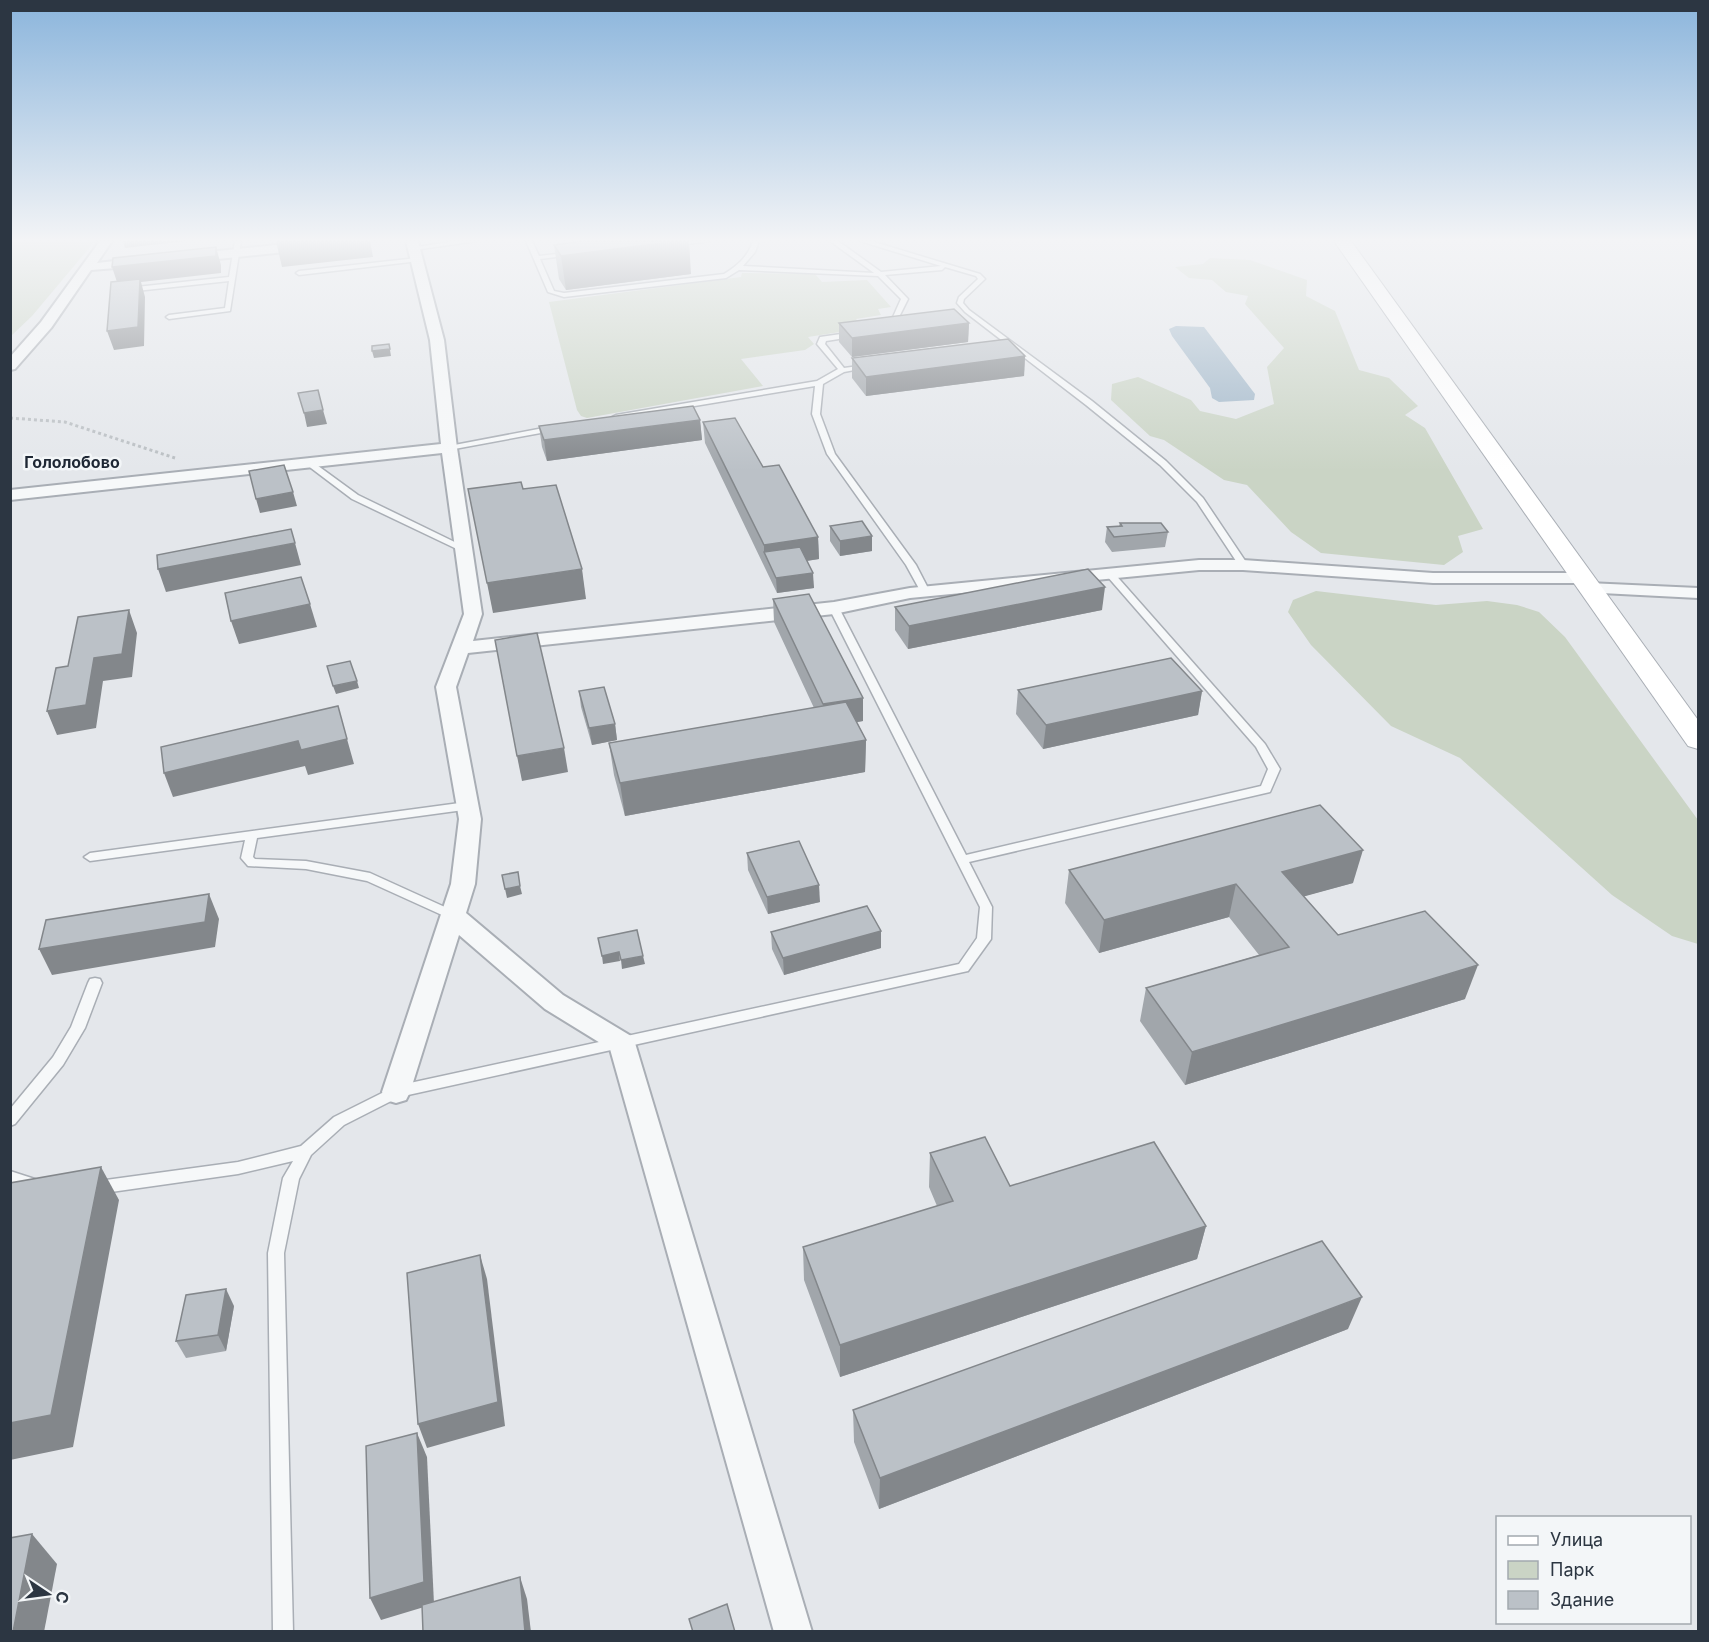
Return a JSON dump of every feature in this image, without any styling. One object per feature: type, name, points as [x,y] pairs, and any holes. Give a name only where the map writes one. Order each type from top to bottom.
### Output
[{"type":"main road","points":[[1396,318],[1698,740]]},
{"type":"street","points":[[10,366],[51,318]]},
{"type":"street","points":[[396,1092],[463,884],[470,819],[446,687],[473,614],[449,448],[437,340],[432,318]]},
{"type":"street","points":[[10,495],[449,448]]},
{"type":"street","points":[[459,648],[834,608],[925,592],[1199,565],[1243,565],[1433,578],[1584,583],[1698,593]]},
{"type":"street","points":[[453,916],[554,1002],[622,1043],[793,1632]]},
{"type":"lane","points":[[878,325],[896,318]]},
{"type":"lane","points":[[975,318],[1089,403],[1188,486],[1243,565]]},
{"type":"lane","points":[[842,370],[821,344],[823,339],[860,332]]},
{"type":"lane","points":[[1001,349],[1013,347]]},
{"type":"lane","points":[[608,418],[819,383],[842,370],[876,366]]},
{"type":"lane","points":[[819,383],[816,414],[831,454],[911,565],[925,592]]},
{"type":"lane","points":[[449,448],[563,427]]},
{"type":"lane","points":[[310,463],[355,497],[464,549]]},
{"type":"lane","points":[[964,859],[1266,789],[1274,769],[1261,746],[1110,574]]},
{"type":"lane","points":[[283,1632],[276,1253],[291,1178],[306,1151],[339,1121],[396,1092],[963,968],[984,939],[986,907],[964,859],[834,608]]},
{"type":"lane","points":[[90,857],[467,806]]},
{"type":"lane","points":[[252,835],[247,858],[252,863],[306,865],[370,877],[453,916]]},
{"type":"lane","points":[[10,1120],[58,1061],[78,1028],[95,983]]},
{"type":"lane","points":[[79,1188],[103,1187],[238,1168],[306,1151]]},
{"type":"lane","points":[[10,1177],[43,1189],[55,1188]]},
{"type":"path","points":[[10,418],[65,422],[159,452],[211,474]]},
{"type":"green space","points":[[11,318],[30,318],[11,336]]},
{"type":"green space","points":[[553,318],[865,318],[856,319],[861,325],[846,331],[808,337],[814,344],[805,350],[741,359],[763,386],[587,418],[581,416],[577,410]]},
{"type":"green space","points":[[1257,318],[1338,318],[1359,370],[1389,378],[1418,406],[1405,415],[1425,428],[1483,529],[1458,536],[1463,552],[1444,565],[1321,553],[1291,532],[1247,485],[1224,480],[1164,440],[1150,436],[1111,400],[1112,384],[1138,377],[1191,400],[1200,411],[1236,419],[1274,404],[1267,367],[1284,348]]},
{"type":"green space","points":[[1316,591],[1436,605],[1487,601],[1517,605],[1539,612],[1565,637],[1698,820],[1698,944],[1672,936],[1612,895],[1460,758],[1391,726],[1311,645],[1288,612],[1293,600]]},
{"type":"water","points":[[1176,326],[1204,327],[1255,394],[1254,400],[1219,402],[1212,398],[1210,388],[1172,336],[1169,329]]},
{"type":"building","points":[[108,318],[138,318],[138,327],[107,331]]},
{"type":"building","points":[[883,318],[963,318],[969,323],[852,338],[839,323]]},
{"type":"building","points":[[1008,339],[1025,356],[866,377],[852,358]]},
{"type":"building","points":[[389,344],[390,349],[372,351],[372,346]]},
{"type":"building","points":[[318,390],[323,410],[304,413],[298,393]]},
{"type":"building","points":[[693,406],[700,420],[544,440],[539,426]]},
{"type":"building","points":[[735,418],[763,467],[779,465],[818,537],[764,545],[703,422]]},
{"type":"building","points":[[284,465],[293,492],[256,499],[249,471]]},
{"type":"building","points":[[521,482],[523,489],[556,485],[582,569],[487,583],[468,489]]},
{"type":"building","points":[[862,521],[872,536],[840,541],[830,526]]},
{"type":"building","points":[[1120,523],[1161,523],[1168,532],[1114,537],[1107,527],[1122,526]]},
{"type":"building","points":[[291,529],[295,543],[158,569],[157,555]]},
{"type":"building","points":[[800,547],[813,573],[776,578],[764,552]]},
{"type":"building","points":[[1088,569],[1105,587],[909,626],[895,607]]},
{"type":"building","points":[[301,577],[310,604],[231,621],[225,593]]},
{"type":"building","points":[[809,594],[863,698],[823,704],[773,599]]},
{"type":"building","points":[[129,610],[122,654],[94,658],[86,705],[47,711],[56,668],[68,666],[78,617]]},
{"type":"building","points":[[537,633],[564,748],[517,756],[495,640]]},
{"type":"building","points":[[1171,658],[1202,691],[1046,725],[1018,690]]},
{"type":"building","points":[[350,661],[357,681],[333,686],[327,666]]},
{"type":"building","points":[[604,687],[615,724],[589,728],[579,691]]},
{"type":"building","points":[[846,702],[866,740],[620,783],[609,743]]},
{"type":"building","points":[[338,706],[347,739],[301,750],[298,741],[164,773],[161,747]]},
{"type":"building","points":[[1320,805],[1363,850],[1282,872],[1338,935],[1425,911],[1478,965],[1192,1052],[1146,988],[1289,947],[1236,884],[1104,920],[1069,870]]},
{"type":"building","points":[[799,841],[819,885],[767,897],[747,853]]},
{"type":"building","points":[[518,872],[520,886],[505,889],[502,875]]},
{"type":"building","points":[[209,894],[205,922],[39,949],[46,920]]},
{"type":"building","points":[[867,906],[881,931],[783,958],[771,932]]},
{"type":"building","points":[[637,930],[643,956],[621,960],[619,952],[602,956],[598,938]]},
{"type":"building","points":[[985,1137],[1010,1186],[1154,1142],[1206,1226],[840,1345],[803,1247],[953,1201],[930,1153]]},
{"type":"building","points":[[101,1167],[51,1415],[10,1423],[10,1183]]},
{"type":"building","points":[[1322,1241],[1362,1297],[880,1478],[853,1410]]},
{"type":"building","points":[[480,1255],[498,1402],[418,1424],[407,1273]]},
{"type":"building","points":[[226,1289],[218,1335],[176,1341],[186,1295]]},
{"type":"building","points":[[417,1433],[424,1582],[370,1598],[366,1446]]},
{"type":"building","points":[[32,1534],[13,1632],[10,1632],[10,1538]]},
{"type":"building","points":[[520,1577],[525,1632],[423,1632],[422,1605]]},
{"type":"building","points":[[727,1604],[735,1632],[693,1632],[689,1619]]},
{"type":"district","name":"Гололобово","points":[[72,462]]}]
